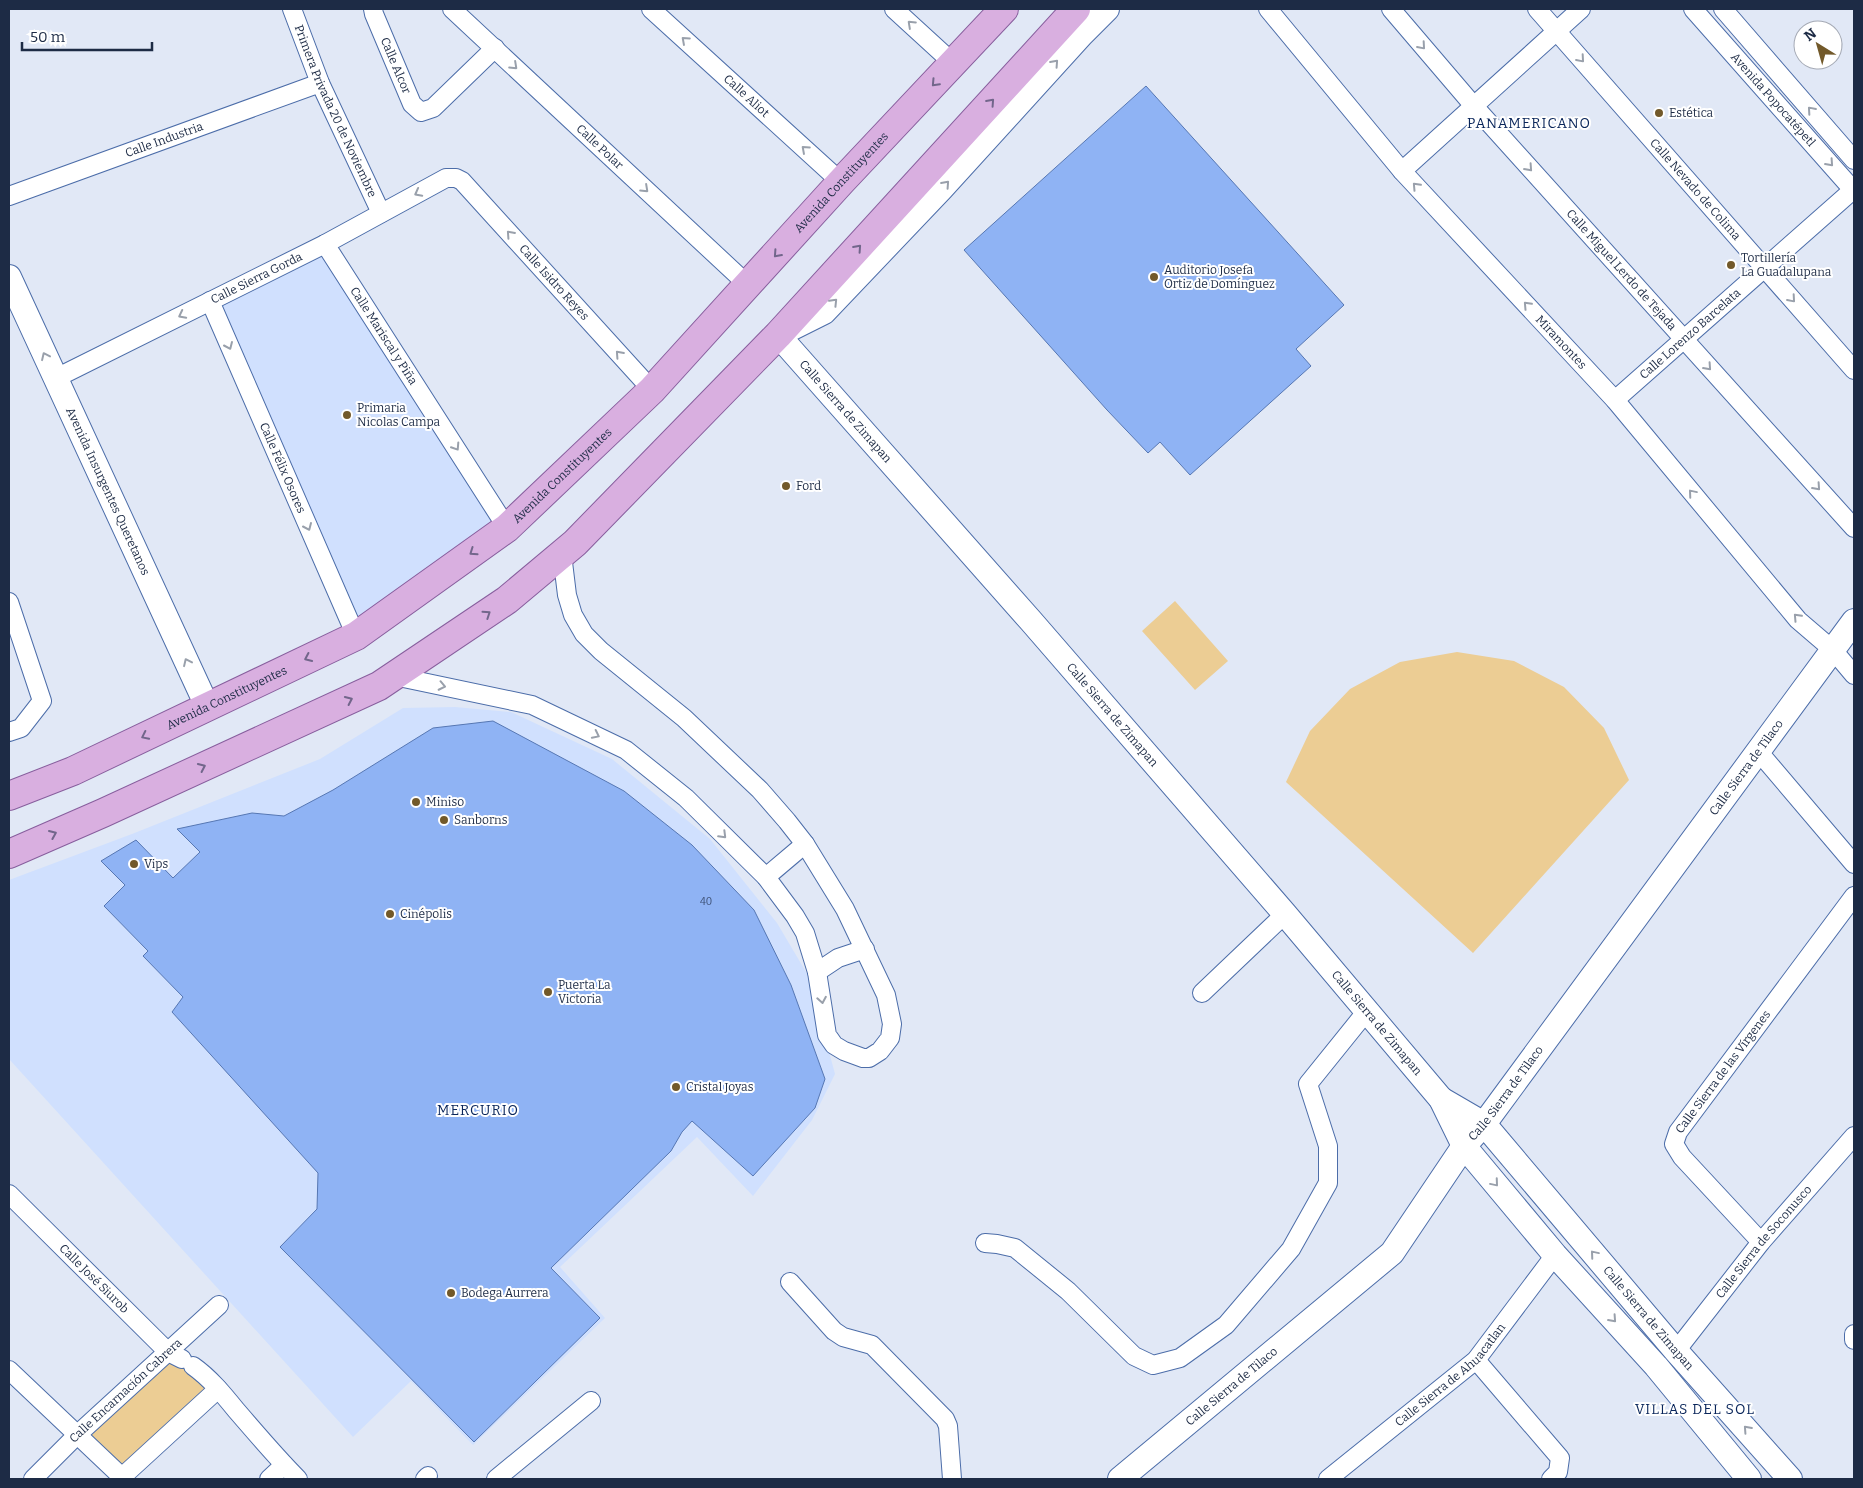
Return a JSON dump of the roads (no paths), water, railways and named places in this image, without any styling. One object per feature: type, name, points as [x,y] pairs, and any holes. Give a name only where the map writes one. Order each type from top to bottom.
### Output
[{"type":"main road","name":"Avenida Constituyentes","points":[[9,796],[73,771],[356,636],[507,528],[652,390],[841,182],[1004,9]]},
{"type":"main road","points":[[9,854],[379,686],[507,600],[575,543],[778,335],[1076,9]]},
{"type":"street","name":"Primera Privada 20 de Noviembre","points":[[292,9],[320,84],[381,213]]},
{"type":"street","name":"Calle Alcor","points":[[373,9],[412,104],[421,112],[433,108],[495,48]]},
{"type":"street","name":"Calle Polar","points":[[452,9],[748,285]]},
{"type":"street","name":"Calle Aliot","points":[[651,9],[841,182]]},
{"type":"street","points":[[894,9],[953,63]]},
{"type":"street","points":[[778,335],[824,312],[942,188],[1107,9]]},
{"type":"street","name":"Miramontes","points":[[1268,9],[1402,171],[1615,400],[1798,620],[1833,650],[1854,675]]},
{"type":"street","name":"Calle Miguel Lerdo de Tejada","points":[[1390,9],[1473,105],[1854,528]]},
{"type":"street","name":"Calle Nevado de Colima","points":[[1537,9],[1854,370]]},
{"type":"street","points":[[1402,171],[1581,9]]},
{"type":"street","name":"Avenida Popocatépetl","points":[[1693,9],[1854,190]]},
{"type":"street","name":"Avenida Popocatépetl","points":[[1723,9],[1854,160]]},
{"type":"street","name":"Calle Industria","points":[[9,196],[320,84]]},
{"type":"street","name":"Calle Sierra Gorda","points":[[56,378],[325,244],[446,178],[456,178]]},
{"type":"street","name":"Calle Isidro Reyes","points":[[456,178],[462,181],[652,390]]},
{"type":"street","name":"Calle Lorenzo Barcelata","points":[[1615,400],[1854,190]]},
{"type":"street","name":"Calle Mariscal y Piña","points":[[325,244],[507,528]]},
{"type":"street","name":"Avenida Insurgentes Queretanos","points":[[9,277],[207,706]]},
{"type":"street","name":"Calle Félix Osores","points":[[210,301],[356,636]]},
{"type":"street","name":"Calle Sierra de Zimapan","points":[[778,335],[1031,621],[1285,914],[1440,1100],[1464,1146],[1555,1255],[1656,1366],[1742,1476]]},
{"type":"street","points":[[394,676],[532,705],[626,750],[686,798],[766,877],[795,916],[805,933],[817,972],[827,1035],[834,1045],[862,1058],[869,1058],[880,1051],[890,1038],[892,1017],[886,995],[845,909],[805,844],[788,820],[760,790],[684,718],[601,651],[584,634],[573,615],[567,596],[562,554]]},
{"type":"street","points":[[9,602],[42,701],[21,728],[9,732]]},
{"type":"street","name":"Calle Sierra de Tilaco","points":[[1120,1479],[1392,1253],[1464,1146],[1484,1124],[1854,621]]},
{"type":"street","points":[[1758,751],[1854,864]]},
{"type":"street","points":[[766,877],[805,844]]},
{"type":"street","name":"Calle Sierra de las Vírgenes","points":[[1761,1242],[1682,1157],[1674,1144],[1678,1132],[1854,896]]},
{"type":"street","points":[[1202,992],[1285,914]]},
{"type":"street","points":[[817,972],[838,958],[865,948]]},
{"type":"street","points":[[985,1243],[1015,1248],[1068,1291],[1134,1356],[1153,1365],[1180,1358],[1226,1325],[1292,1249],[1328,1184],[1328,1146],[1308,1084],[1366,1012]]},
{"type":"street","name":"Calle Sierra de Zimapan","points":[[1440,1100],[1484,1124],[1676,1351],[1790,1479]]},
{"type":"street","name":"Calle Sierra de Soconusco","points":[[1676,1351],[1761,1242],[1854,1136]]},
{"type":"street","name":"Calle José Siurob","points":[[9,1194],[181,1359],[203,1373],[298,1479]]},
{"type":"street","name":"Calle Sierra de Ahuacatlan","points":[[1328,1479],[1476,1360],[1555,1255]]},
{"type":"street","points":[[790,1282],[834,1331],[843,1336],[872,1345],[945,1418],[948,1426],[952,1479]]},
{"type":"street","name":"Calle Encarnación Cabrera","points":[[33,1479],[78,1434],[181,1359],[219,1304]]},
{"type":"street","points":[[1854,1334],[1854,1340]]},
{"type":"street","points":[[1476,1360],[1560,1458],[1558,1472],[1551,1479]]},
{"type":"street","points":[[9,1370],[123,1478],[218,1389]]},
{"type":"street","points":[[496,1479],[591,1401]]},
{"type":"street","points":[[1742,1476],[1767,1451]]},
{"type":"street","points":[[269,1479],[284,1465]]},
{"type":"place","name":"Estética","points":[[1659,113]]},
{"type":"place","name":"Tortillería La Guadalupana","points":[[1731,265]]},
{"type":"place","name":"Auditorio Josefa Ortiz de Domínguez","points":[[1154,277]]},
{"type":"place","name":"Primaria Nicolas Campa","points":[[347,415]]},
{"type":"place","name":"Ford","points":[[786,486]]},
{"type":"place","name":"Miniso","points":[[416,802]]},
{"type":"place","name":"Sanborns","points":[[444,820]]},
{"type":"place","name":"Vips","points":[[134,864]]},
{"type":"place","name":"Cinépolis","points":[[390,914]]},
{"type":"place","name":"Puerta La Victoria","points":[[548,992]]},
{"type":"place","name":"Cristal Joyas","points":[[676,1087]]},
{"type":"place","name":"Bodega Aurrera","points":[[451,1293]]},
{"type":"district","name":"PANAMERICANO","points":[[1529,123]]},
{"type":"district","name":"MERCURIO","points":[[478,1110]]},
{"type":"district","name":"VILLAS DEL SOL","points":[[1695,1409]]}]
